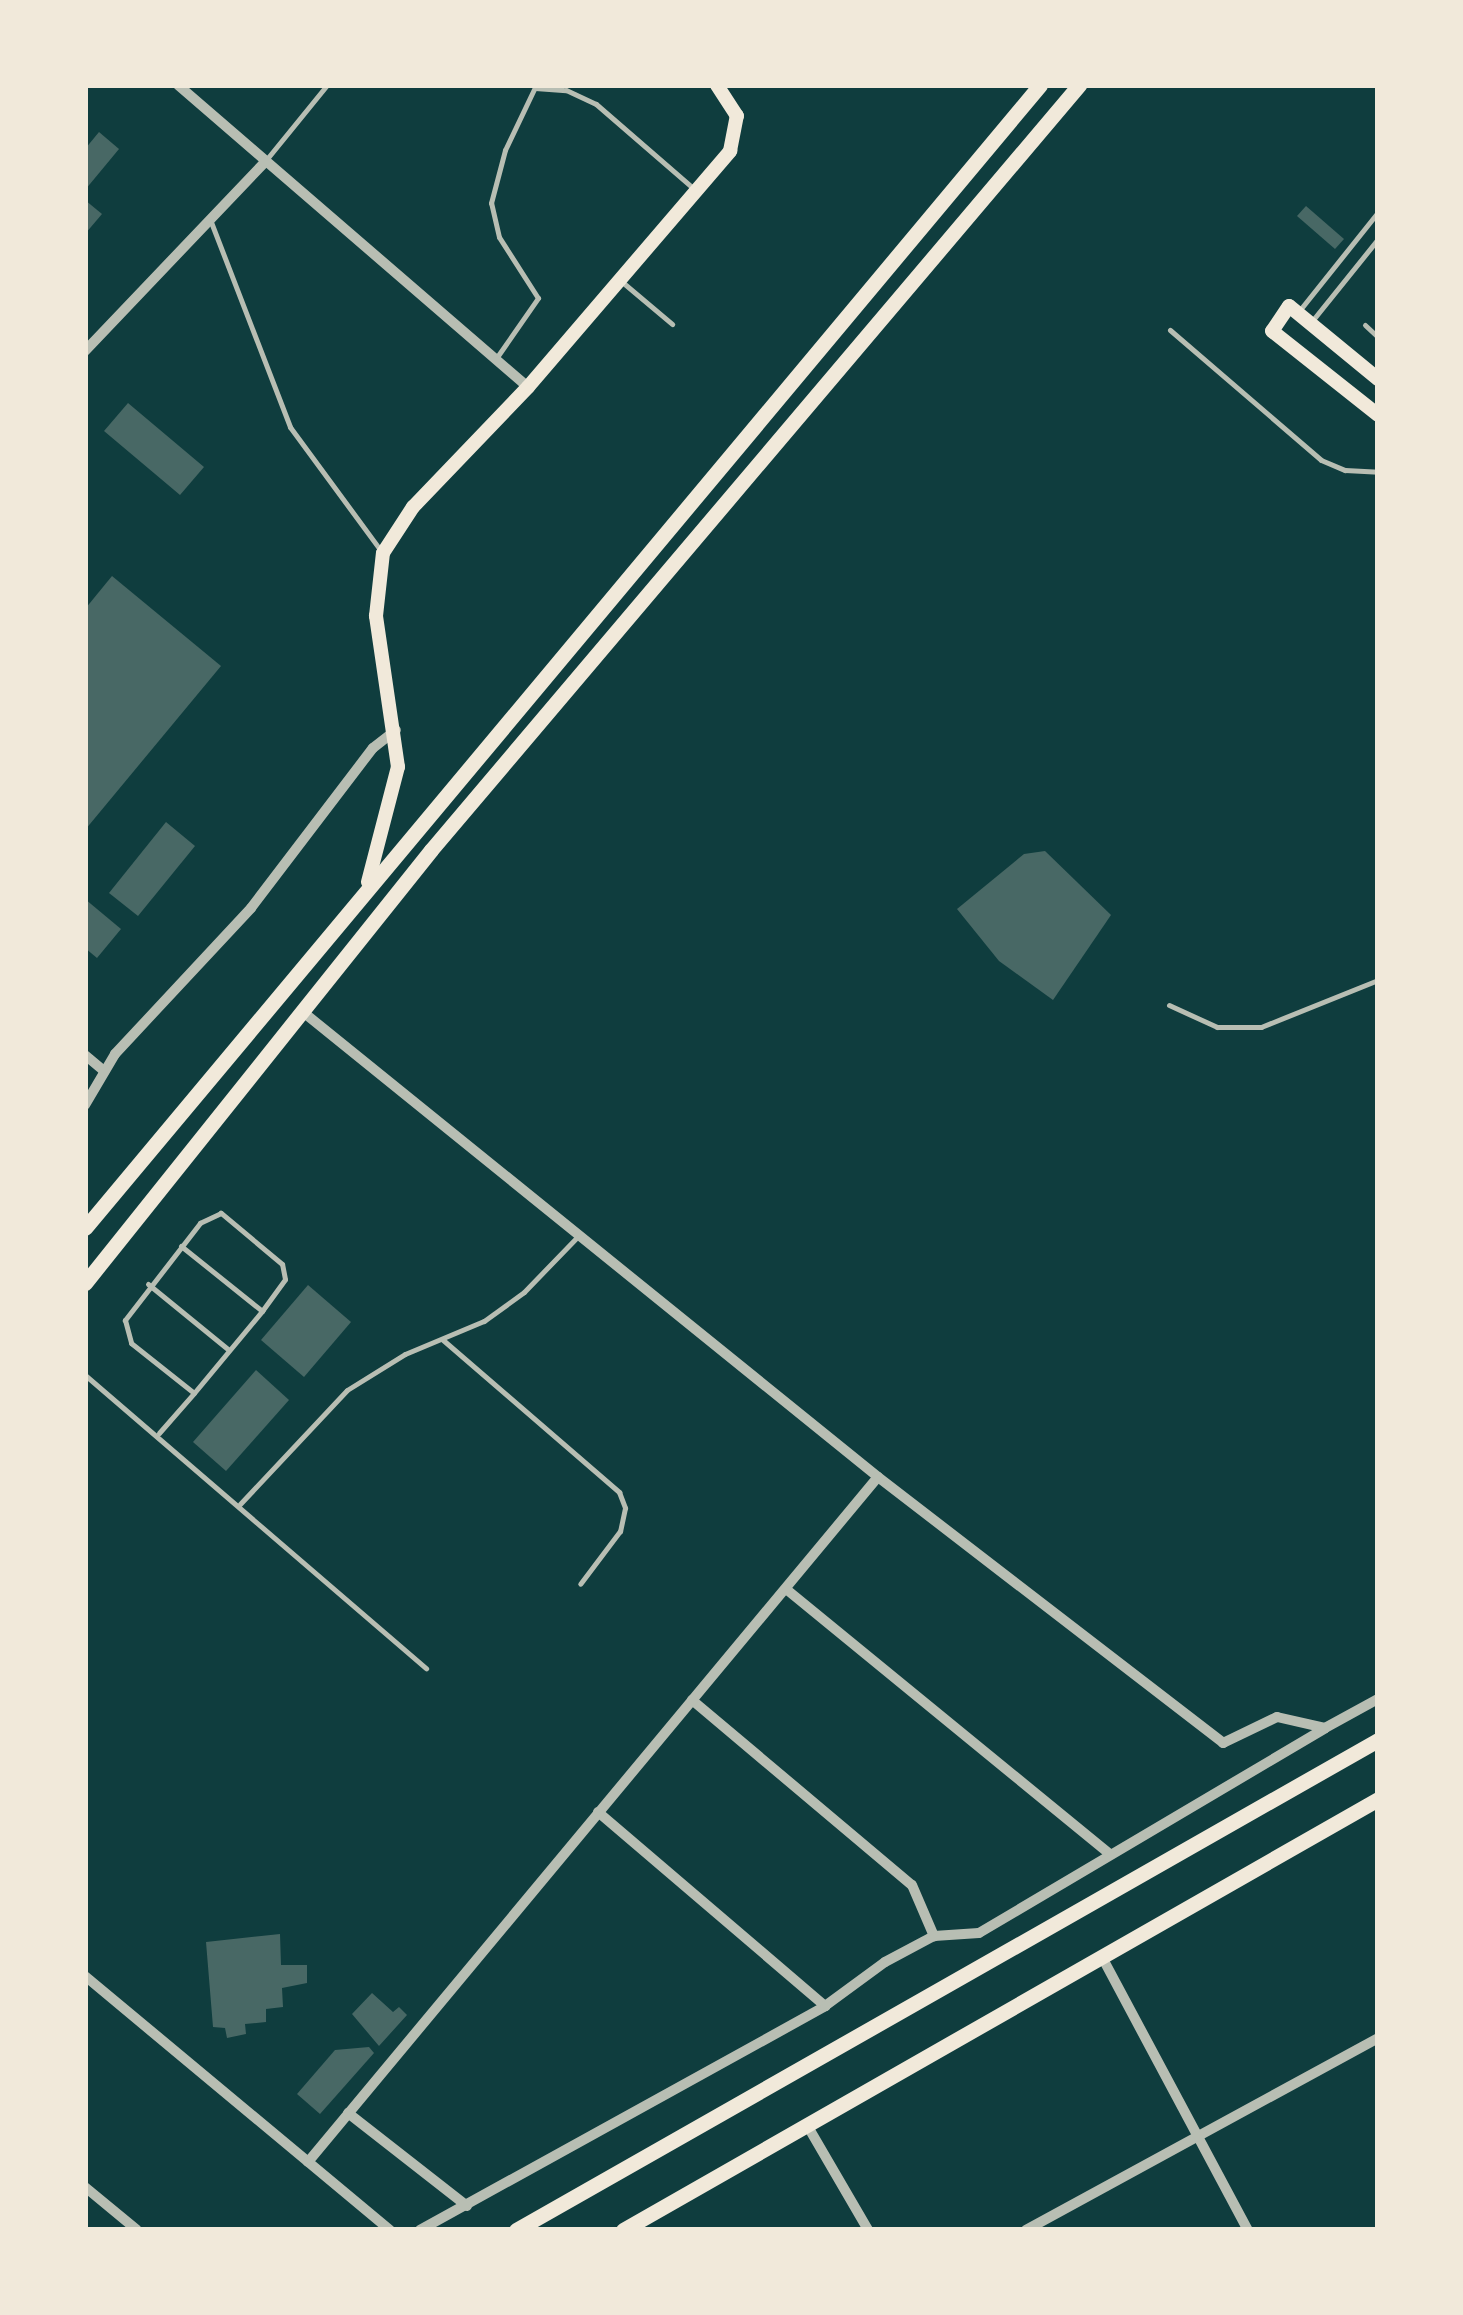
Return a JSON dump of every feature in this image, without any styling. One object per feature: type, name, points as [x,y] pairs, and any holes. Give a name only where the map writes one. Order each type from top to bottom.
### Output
[{"type":"highway","points":[[85,1228],[408,834],[1040,85]]},
{"type":"highway","points":[[85,1283],[431,850],[1079,85]]},
{"type":"highway","points":[[516,2230],[1378,1740]]},
{"type":"highway","points":[[623,2230],[1378,1799]]},
{"type":"main road","points":[[368,882],[394,801],[396,730],[376,616],[383,553],[413,507],[528,386],[696,191],[737,134],[734,107],[717,85]]},
{"type":"main road","points":[[1378,379],[1293,309],[1272,330],[1378,415]]},
{"type":"street","points":[[178,85],[264,163],[528,386]]},
{"type":"street","points":[[85,350],[264,163]]},
{"type":"street","points":[[87,1097],[103,1070],[270,886],[373,748],[396,730]]},
{"type":"street","points":[[302,1012],[878,1477],[1222,1742],[1277,1718],[1326,1728]]},
{"type":"street","points":[[85,1055],[103,1070]]},
{"type":"street","points":[[308,2162],[878,1477]]},
{"type":"street","points":[[786,1589],[1109,1853]]},
{"type":"street","points":[[420,2230],[826,2006],[885,1962],[934,1936],[978,1934],[1109,1853],[1378,1699]]},
{"type":"street","points":[[692,1700],[912,1885],[934,1936]]},
{"type":"street","points":[[598,1812],[826,2006]]},
{"type":"street","points":[[1102,1957],[1248,2230]]},
{"type":"street","points":[[85,1976],[390,2230]]},
{"type":"street","points":[[1026,2230],[1378,2038]]},
{"type":"street","points":[[348,2113],[467,2206]]},
{"type":"street","points":[[808,2125],[868,2230]]},
{"type":"street","points":[[85,2187],[137,2230]]},
{"type":"lane","points":[[264,163],[328,85]]},
{"type":"lane","points":[[576,93],[580,85]]},
{"type":"lane","points":[[496,359],[538,298],[499,238],[491,203],[500,163],[535,86],[576,93],[696,191]]},
{"type":"lane","points":[[1293,309],[1378,212]]},
{"type":"lane","points":[[211,222],[290,428],[383,553]]},
{"type":"lane","points":[[1310,323],[1378,240]]},
{"type":"lane","points":[[1340,257],[1354,269]]},
{"type":"lane","points":[[620,280],[672,324]]},
{"type":"lane","points":[[1365,325],[1378,337]]},
{"type":"lane","points":[[1170,330],[1321,460],[1378,472]]},
{"type":"lane","points":[[1378,503],[1378,528]]},
{"type":"lane","points":[[1169,1005],[1217,1027],[1261,1027],[1378,980]]},
{"type":"lane","points":[[159,1433],[194,1394],[283,1283],[284,1268],[230,1218],[210,1214],[126,1313],[127,1336],[194,1394]]},
{"type":"lane","points":[[240,1504],[347,1390],[504,1308],[579,1235]]},
{"type":"lane","points":[[181,1246],[262,1311]]},
{"type":"lane","points":[[148,1284],[229,1350]]},
{"type":"lane","points":[[443,1340],[619,1492],[625,1508],[620,1531],[580,1584]]},
{"type":"lane","points":[[85,1375],[159,1433],[426,1668]]},
{"type":"building","points":[[99,132],[119,149],[85,190],[85,149]]},
{"type":"building","points":[[85,200],[102,214],[85,234]]},
{"type":"building","points":[[1306,206],[1344,239],[1335,249],[1297,216]]},
{"type":"building","points":[[128,403],[204,467],[180,495],[104,431]]},
{"type":"building","points":[[112,576],[221,666],[85,830],[85,609]]},
{"type":"building","points":[[166,822],[195,846],[138,916],[109,893]]},
{"type":"building","points":[[1045,851],[1111,915],[1053,1000],[999,961],[957,909],[1024,854]]},
{"type":"building","points":[[85,899],[121,929],[97,958],[85,948]]},
{"type":"building","points":[[308,1285],[351,1322],[304,1377],[261,1340]]},
{"type":"building","points":[[256,1370],[289,1400],[226,1471],[193,1442]]},
{"type":"building","points":[[280,1934],[281,1965],[307,1965],[307,1983],[282,1988],[283,2007],[266,2009],[266,2022],[245,2024],[246,2034],[227,2038],[225,2028],[213,2027],[206,1942]]},
{"type":"building","points":[[372,1993],[393,2012],[399,2007],[407,2015],[379,2046],[352,2014]]},
{"type":"building","points":[[369,2047],[374,2053],[320,2114],[297,2094],[335,2050]]}]
